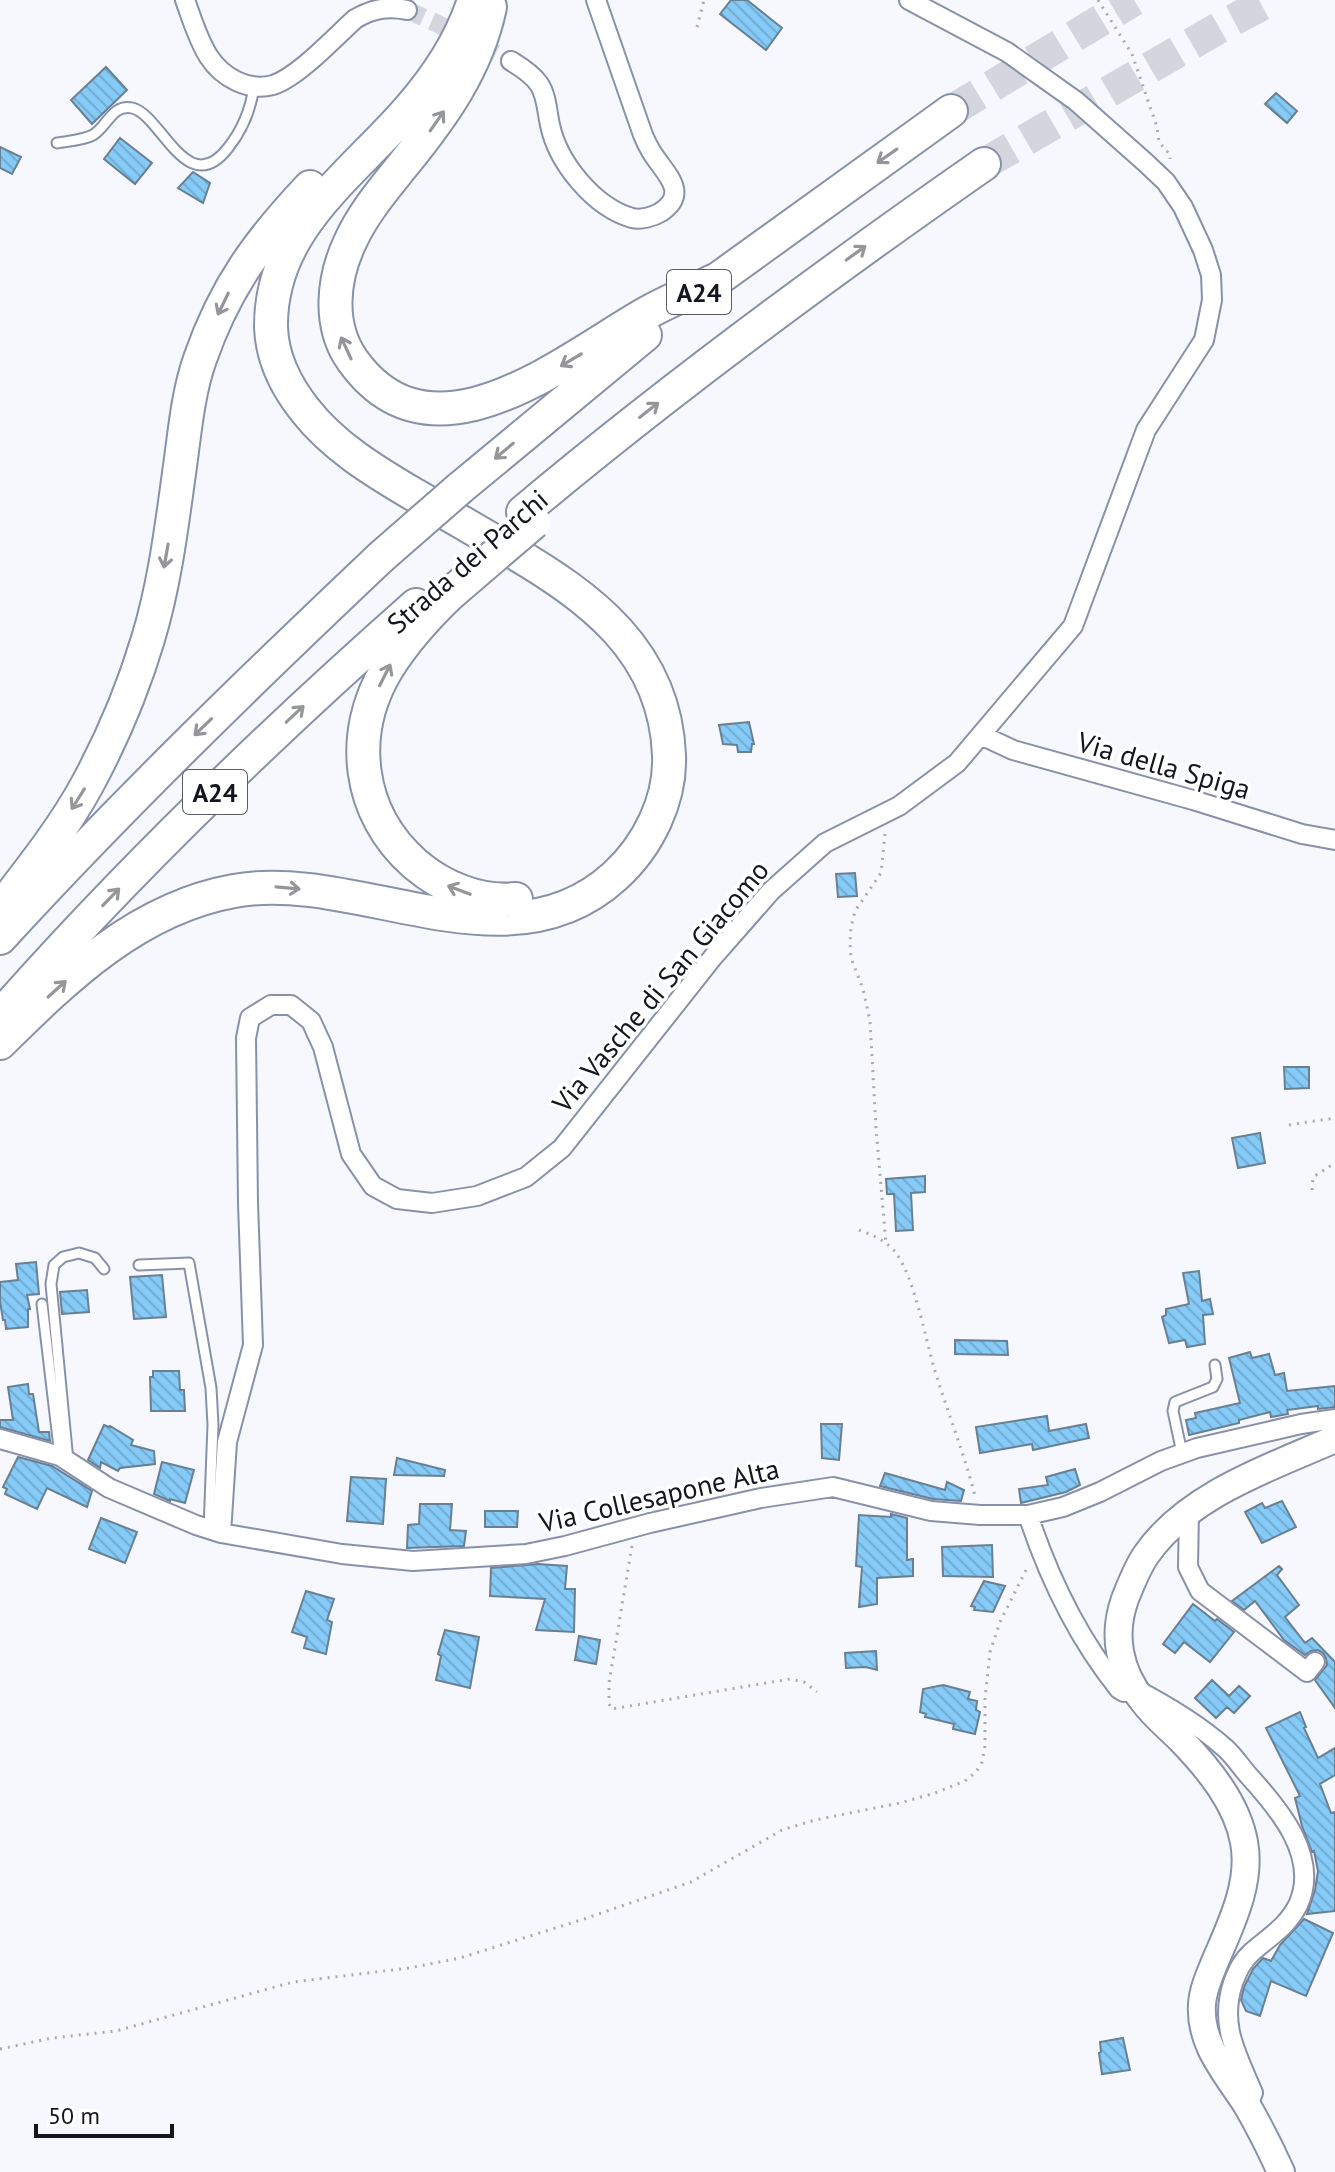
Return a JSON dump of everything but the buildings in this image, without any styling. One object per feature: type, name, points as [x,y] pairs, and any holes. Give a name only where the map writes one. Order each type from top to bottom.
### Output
[{"type":"highway","points":[[0,909],[86,787],[128,696],[160,590],[188,407],[199,360],[216,319],[256,247],[422,65],[448,22],[457,0]]},
{"type":"highway","points":[[0,1043],[112,943],[150,920],[189,902],[235,890],[276,887],[356,897],[458,917],[497,919],[531,916],[588,896],[611,880],[631,861],[657,817],[666,789],[670,761],[668,733],[660,697],[643,663],[621,633],[563,583],[346,451],[313,421],[290,392],[276,361],[271,332],[273,295],[294,238],[316,207],[432,81],[462,32],[474,0]]},
{"type":"highway","points":[[492,0],[484,33],[465,78],[435,125],[369,207],[339,267],[335,297],[338,328],[348,355],[364,377],[385,393],[406,403],[434,408],[496,399],[546,375],[648,312],[713,281]]},
{"type":"highway","name":"Strada dei Parchi","points":[[0,938],[68,863],[252,678],[460,488],[713,281],[951,111]]},
{"type":"highway","name":"Strada dei Parchi","points":[[0,1016],[116,892],[260,747],[341,671],[446,588],[528,517],[596,451],[829,273],[984,164]]},
{"type":"highway","points":[[299,198],[275,236],[262,265],[254,298],[254,348],[270,394],[282,414],[337,466],[566,608],[607,646],[625,670],[639,697],[648,724],[651,755],[648,787],[638,813],[623,841],[600,864],[570,884],[542,896],[511,900],[482,898],[455,890],[426,874],[402,852],[383,828],[371,803],[363,770],[363,737],[374,698],[385,672],[446,588]]},
{"type":"street","points":[[185,0],[200,39],[218,69],[243,84],[254,86],[271,85],[288,78],[367,12],[394,8],[407,10]]},
{"type":"street","points":[[511,61],[526,70],[540,85],[555,144],[564,162],[590,193],[615,211],[635,219],[655,216],[668,207],[675,197],[674,185],[643,135],[596,0]]},
{"type":"street","name":"Via Vasche di San Giacomo","points":[[215,1531],[227,1442],[253,1345],[246,1038],[250,1018],[271,1005],[291,1005],[311,1021],[323,1047],[351,1154],[373,1186],[397,1199],[432,1203],[477,1196],[526,1177],[562,1148],[704,969],[771,891],[825,843],[899,806],[957,763],[1073,626],[1146,430],[1204,340],[1212,300],[1211,275],[1183,207],[1166,182],[1076,101],[1007,52],[909,0]]},
{"type":"street","name":"Via della Spiga","points":[[981,735],[1013,750],[1302,834],[1335,840]]},
{"type":"street","name":"Via Collesapone Alta","points":[[0,1439],[64,1459],[109,1488],[215,1531],[342,1554],[413,1561],[526,1554],[761,1498],[833,1487],[931,1511],[1028,1515],[1063,1507],[1161,1461],[1197,1448],[1335,1419]]},
{"type":"street","points":[[1281,2172],[1247,2107],[1217,2063],[1203,2024],[1202,2004],[1206,1983],[1236,1911],[1244,1880],[1247,1859],[1243,1836],[1220,1787],[1183,1741],[1151,1711],[1133,1688],[1119,1653],[1118,1639],[1122,1607],[1133,1579],[1145,1555],[1167,1530],[1189,1511],[1246,1478],[1335,1439]]},
{"type":"street","points":[[1189,1511],[1188,1567],[1200,1591],[1307,1672],[1315,1662]]},
{"type":"street","points":[[1028,1515],[1038,1547],[1079,1633],[1119,1689],[1124,1692],[1133,1688]]},
{"type":"street","points":[[1133,1688],[1162,1703],[1225,1749],[1272,1801],[1291,1829],[1301,1858],[1304,1880],[1299,1902],[1278,1932],[1243,1961],[1228,2000],[1228,2026],[1253,2093],[1247,2107]]},
{"type":"lane","points":[[57,143],[93,135],[116,110],[130,107],[141,113],[185,159],[201,164],[223,154],[242,126],[252,104],[254,86]]},
{"type":"lane","points":[[64,1459],[51,1284],[54,1265],[63,1257],[79,1253],[95,1258],[104,1269]]},
{"type":"lane","points":[[139,1265],[189,1263],[211,1388],[215,1531]]},
{"type":"lane","points":[[42,1304],[64,1459]]},
{"type":"lane","points":[[1182,1453],[1173,1411],[1175,1402],[1213,1387],[1217,1379],[1215,1365]]},
{"type":"path","points":[[697,27],[704,0]]},
{"type":"path","points":[[1098,0],[1132,54],[1157,127],[1159,142],[1170,155],[1166,182]]},
{"type":"path","points":[[886,1244],[870,1021],[863,989],[851,958],[850,943],[855,911],[881,873],[886,828],[899,806]]},
{"type":"path","points":[[1289,1125],[1335,1118]]},
{"type":"path","points":[[1312,1190],[1313,1177],[1335,1163]]},
{"type":"path","points":[[859,1230],[894,1251],[909,1280],[935,1371],[967,1463],[980,1515]]},
{"type":"path","points":[[635,1527],[609,1683],[609,1704],[612,1709],[790,1679],[804,1682],[817,1692]]},
{"type":"path","points":[[0,2049],[52,2038],[116,2031],[293,1982],[409,1968],[460,1958],[691,1882],[782,1830],[900,1803],[965,1781],[976,1772],[983,1754],[990,1652],[1000,1622],[1038,1547]]},
{"type":"tunnel","points":[[951,111],[1134,0]]},
{"type":"tunnel","points":[[984,164],[1271,0]]},
{"type":"tunnel","points":[[407,10],[511,61]]}]
